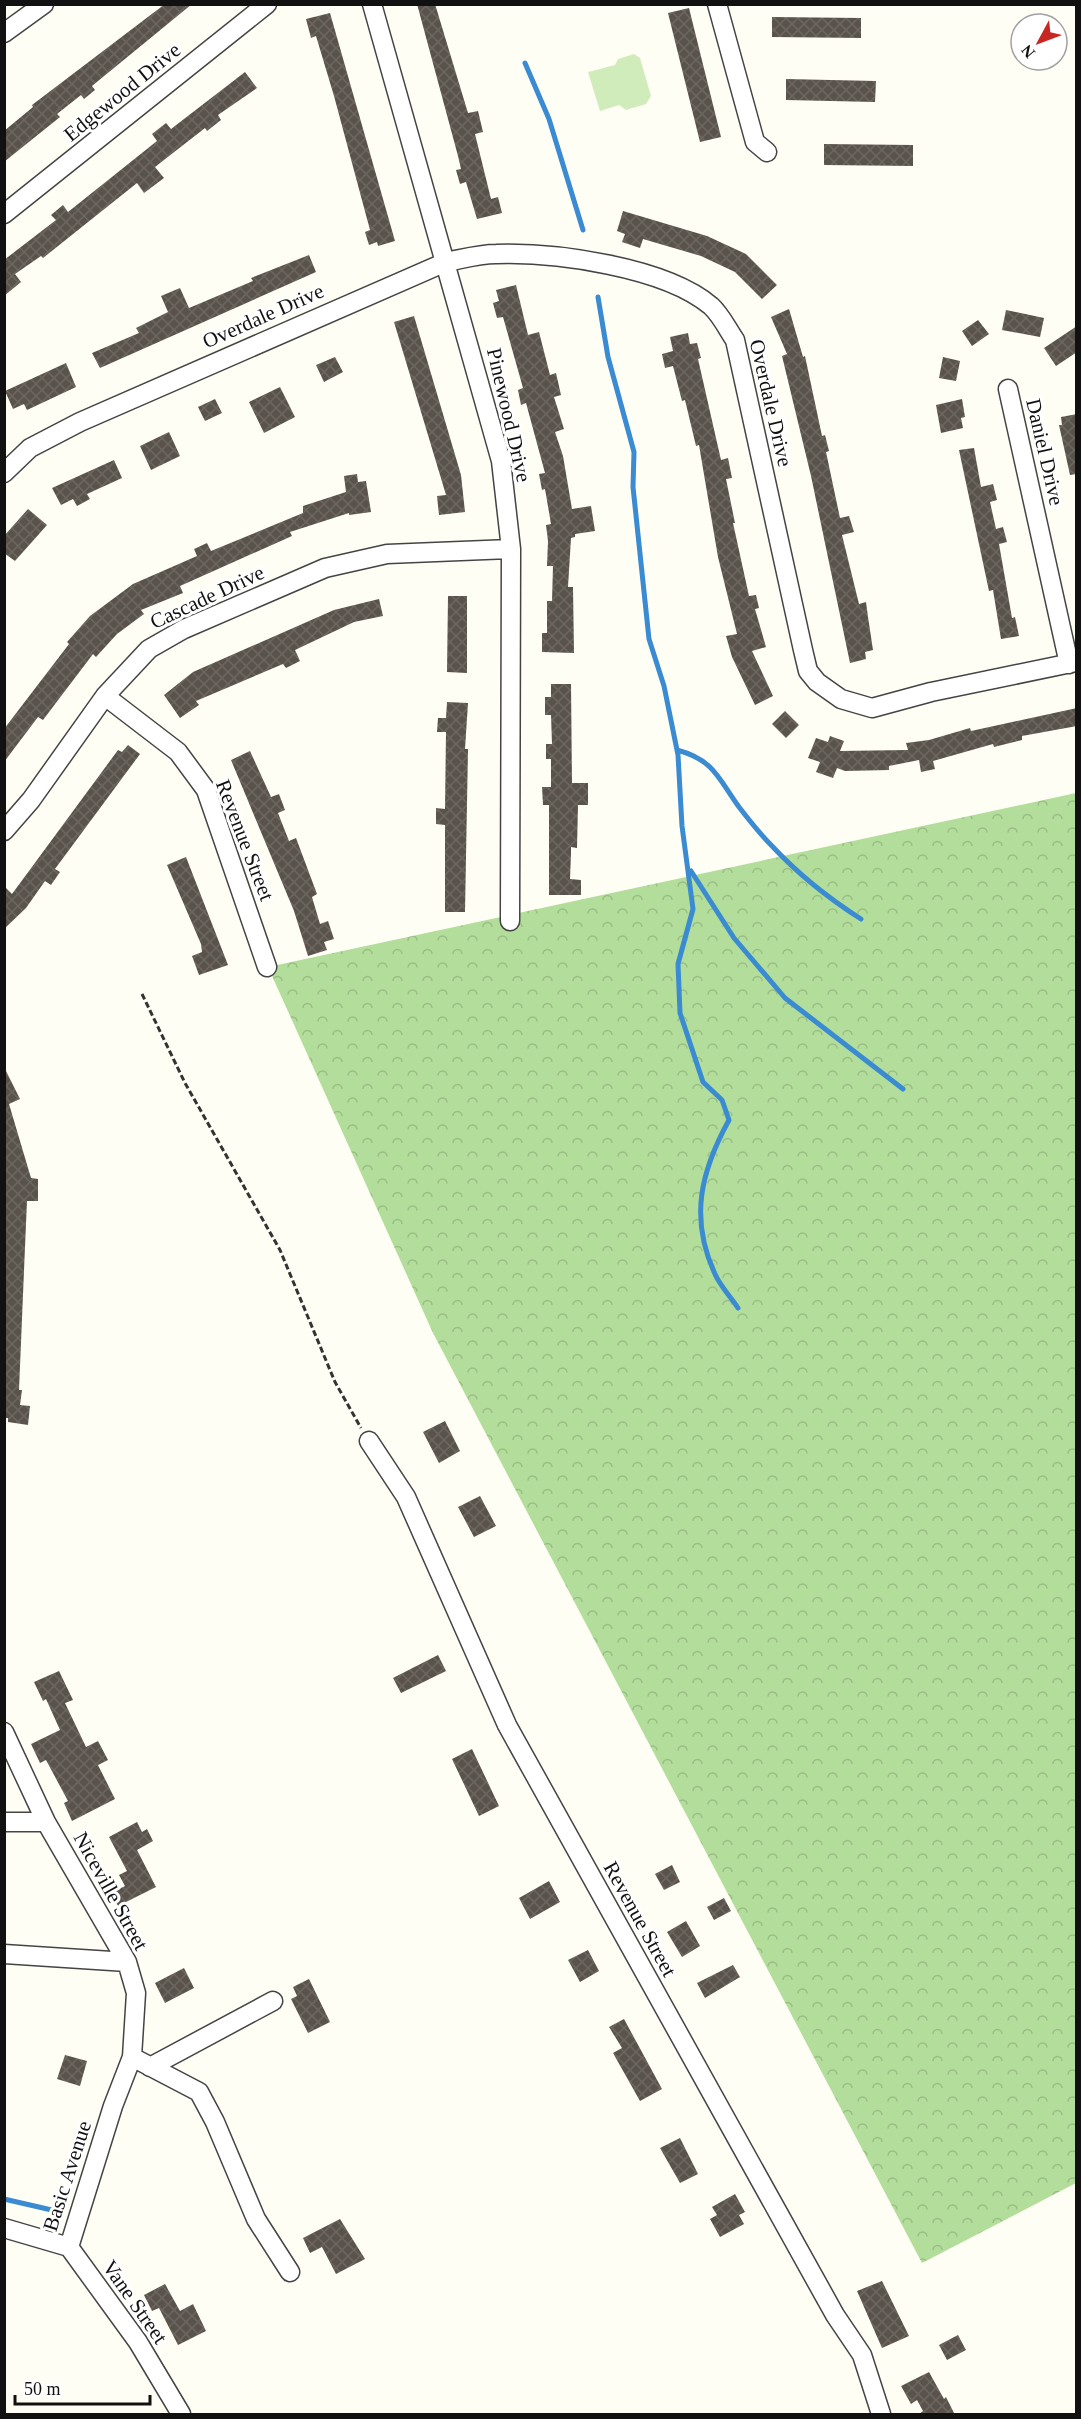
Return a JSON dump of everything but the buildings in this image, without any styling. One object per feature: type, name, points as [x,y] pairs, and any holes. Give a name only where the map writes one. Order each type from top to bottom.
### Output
[{"type":"street","points":[[4,33],[44,4]]},
{"type":"street","name":"Edgewood Drive","points":[[4,214],[267,4]]},
{"type":"street","name":"Pinewood Drive","points":[[372,4],[501,461],[512,549],[510,921]]},
{"type":"street","points":[[717,4],[755,142],[767,152]]},
{"type":"street","name":"Overdale Drive","points":[[4,473],[30,448],[80,422],[446,262],[494,254],[527,254],[603,263],[677,285],[712,307],[735,340],[808,671],[817,682],[841,699],[872,708],[931,692],[1073,663]]},
{"type":"street","name":"Daniel Drive","points":[[1008,389],[1073,663]]},
{"type":"street","name":"Cascade Drive","points":[[4,831],[31,800],[105,696],[148,649],[184,629],[325,568],[387,554],[512,549]]},
{"type":"street","name":"Revenue Street","points":[[105,696],[178,752],[206,790],[267,967]]},
{"type":"street","name":"Revenue Street","points":[[369,1441],[406,1497],[507,1725],[835,2315],[862,2355],[881,2415]]},
{"type":"street","name":"Niceville Street","points":[[4,1732],[46,1822],[127,1962],[136,1993],[132,2057]]},
{"type":"street","points":[[4,1822],[46,1822]]},
{"type":"street","points":[[4,1954],[127,1962]]},
{"type":"street","points":[[150,2067],[273,2001]]},
{"type":"street","points":[[132,2057],[199,2092],[215,2122],[256,2219],[290,2272]]},
{"type":"street","name":"Basic Avenue","points":[[4,2228],[69,2247],[113,2106],[132,2057]]},
{"type":"street","name":"Vane Street","points":[[69,2247],[138,2342],[181,2415]]},
{"type":"path","points":[[142,994],[184,1083],[280,1250],[335,1382],[369,1441]]},
{"type":"green space","points":[[634,54],[640,58],[651,96],[646,104],[626,110],[619,105],[600,111],[588,72],[615,65],[618,59]]},
{"type":"green space","points":[[1076,793],[1076,2183],[922,2263],[433,1333],[268,967]]},
{"type":"waterway","points":[[525,63],[549,119],[583,230]]},
{"type":"waterway","points":[[598,297],[608,357],[634,452],[633,487],[649,639],[664,686],[678,755],[682,826],[693,909],[678,964],[680,1013],[703,1082],[722,1100],[729,1120],[705,1176],[702,1195],[702,1233],[715,1274],[738,1308]]},
{"type":"waterway","points":[[677,750],[699,759],[714,771],[739,807],[782,857],[814,886],[861,919]]},
{"type":"waterway","points":[[691,871],[734,938],[785,998],[903,1089]]},
{"type":"waterway","points":[[4,2199],[56,2211]]}]
